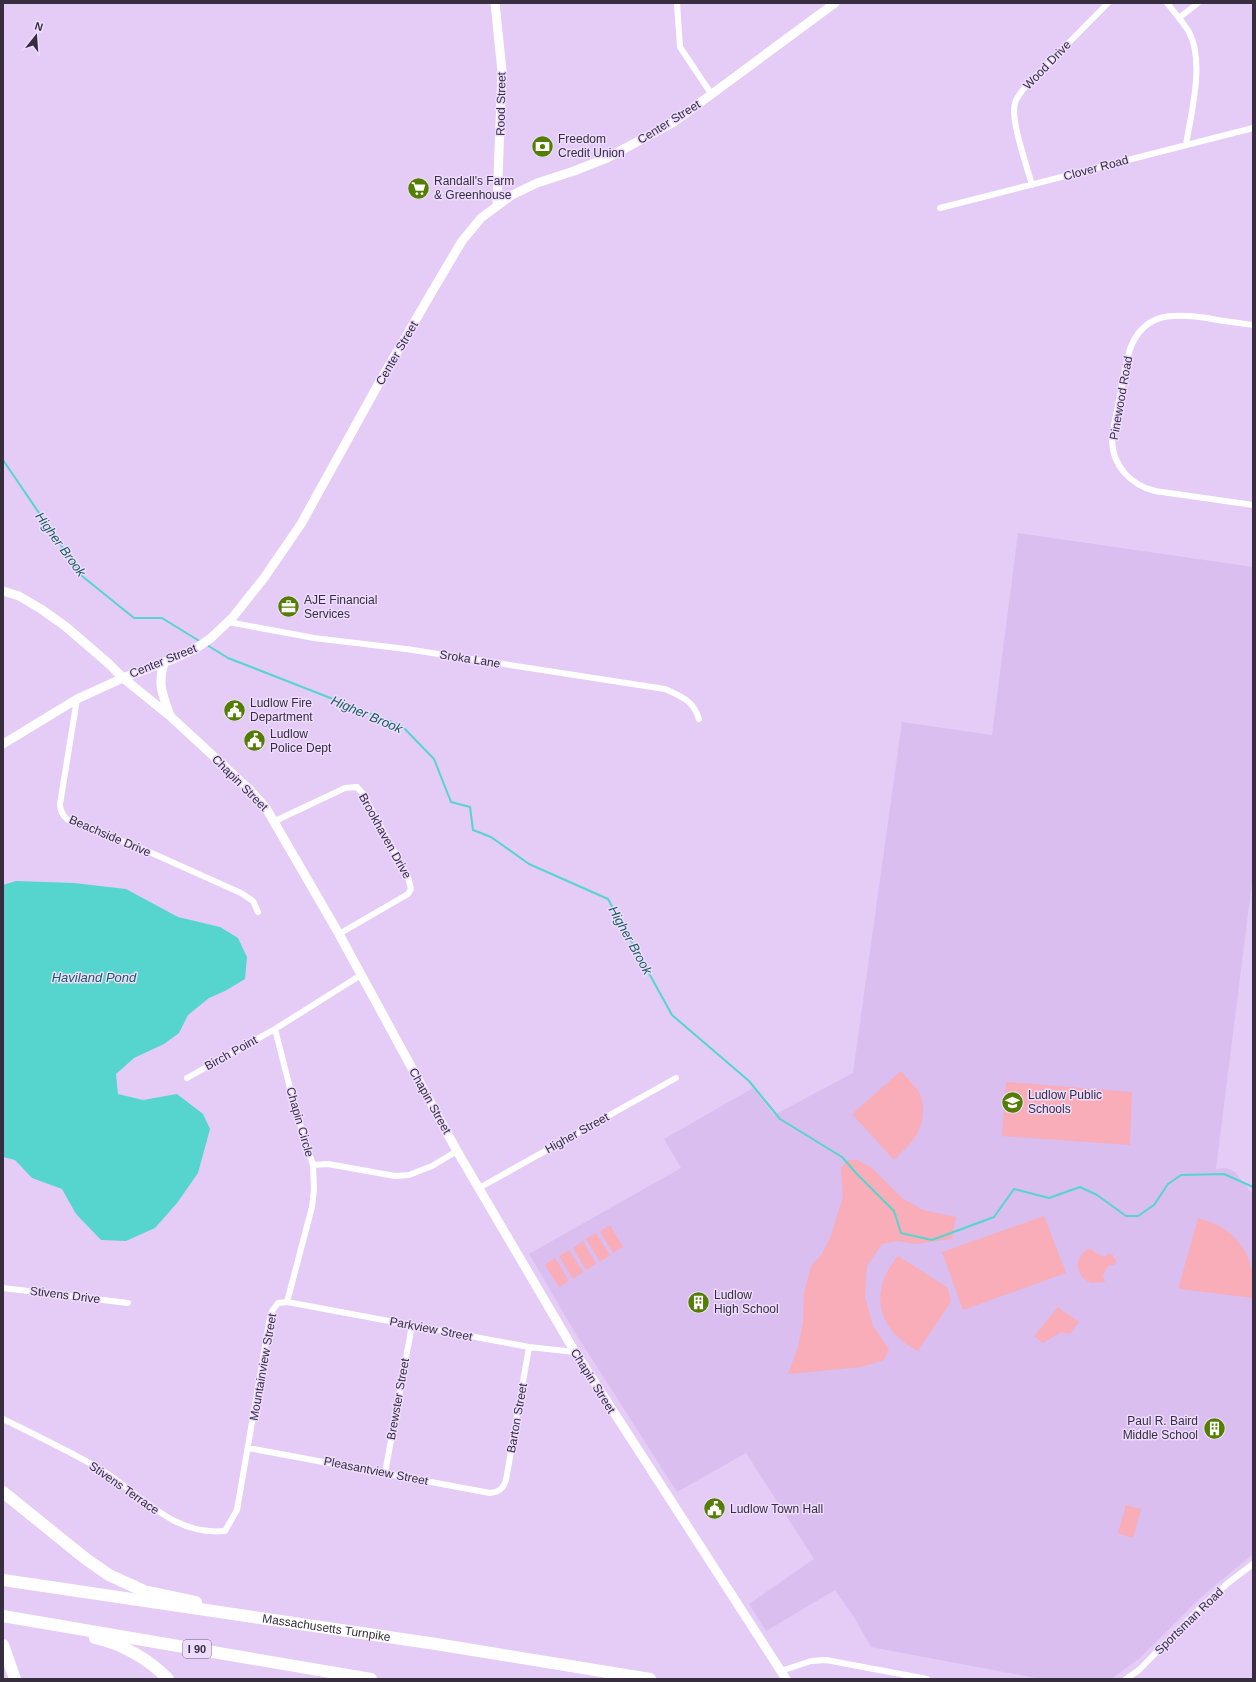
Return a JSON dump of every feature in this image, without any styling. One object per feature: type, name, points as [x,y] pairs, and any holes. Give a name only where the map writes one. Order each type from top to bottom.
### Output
[{"type":"highway","points":[[3,1492],[86,1559],[110,1575],[128,1584],[158,1595],[317,1627]]},
{"type":"highway","name":"Massachusetts Turnpike","points":[[3,1580],[650,1679]]},
{"type":"highway","name":"I 90","points":[[3,1616],[371,1679]]},
{"type":"highway","points":[[22,1620],[64,1633],[102,1640],[125,1649],[143,1658],[168,1679]]},
{"type":"highway","points":[[3,1645],[15,1679]]},
{"type":"highway","points":[[3,1667],[8,1679]]},
{"type":"main road","name":"Rood Street","points":[[495,3],[502,71],[497,205]]},
{"type":"main road","name":"Center Street","points":[[3,744],[77,699],[123,678],[164,663],[200,646],[228,622],[264,578],[301,524],[379,383],[462,241],[478,221],[506,198],[537,183],[574,171],[637,143],[674,122],[835,3]]},
{"type":"main road","name":"Chapin Street","points":[[3,591],[19,596],[41,608],[65,626],[123,678],[170,716],[258,798],[275,821],[339,934],[457,1150],[575,1352],[783,1675]]},
{"type":"main road","points":[[164,663],[161,670],[161,691],[170,716]]},
{"type":"street","points":[[677,3],[680,47],[712,95]]},
{"type":"street","name":"Wood Drive","points":[[1032,185],[1015,121],[1014,110],[1016,100],[1025,87],[1108,3]]},
{"type":"street","points":[[1166,3],[1179,18],[1190,35],[1196,61],[1195,84],[1186,145]]},
{"type":"street","points":[[1179,18],[1198,3]]},
{"type":"street","name":"Clover Road","points":[[940,208],[1253,128]]},
{"type":"street","name":"Pinewood Road","points":[[1253,325],[1174,315],[1160,318],[1143,327],[1135,337],[1130,349],[1112,438],[1118,464],[1126,475],[1142,487],[1155,491],[1253,504]]},
{"type":"street","name":"Sroka Lane","points":[[228,622],[314,638],[414,651],[664,689],[688,701],[696,709],[699,719]]},
{"type":"street","name":"Beachside Drive","points":[[77,699],[60,804],[61,811],[64,816],[68,820],[145,850],[241,893],[253,901],[258,912]]},
{"type":"street","name":"Brookhaven Drive","points":[[275,821],[347,787],[357,787],[363,794],[408,877],[411,889],[408,894],[339,934]]},
{"type":"street","points":[[275,1029],[361,975]]},
{"type":"street","name":"Birch Point","points":[[187,1078],[275,1029]]},
{"type":"street","name":"Chapin Circle","points":[[275,1029],[295,1108],[313,1165],[328,1164],[395,1176],[409,1175],[432,1166],[457,1150]]},
{"type":"street","name":"Higher Street","points":[[479,1188],[676,1078]]},
{"type":"street","name":"Mountainview Street","points":[[237,1509],[272,1311],[278,1302],[287,1302],[312,1207],[314,1189],[313,1165]]},
{"type":"street","name":"Stivens Drive","points":[[3,1288],[128,1303]]},
{"type":"street","name":"Parkview Street","points":[[287,1302],[530,1347],[575,1352]]},
{"type":"street","name":"Brewster Street","points":[[385,1473],[412,1325]]},
{"type":"street","name":"Barton Street","points":[[502,1489],[506,1480],[530,1347]]},
{"type":"street","name":"Stivens Terrace","points":[[3,1419],[101,1470],[170,1520],[202,1531],[225,1532],[232,1522],[237,1509]]},
{"type":"street","name":"Pleasantview Street","points":[[248,1448],[490,1493],[497,1492],[502,1489]]},
{"type":"street","name":"Sportsman Road","points":[[1126,1679],[1139,1670],[1200,1608],[1228,1583],[1253,1564]]},
{"type":"street","points":[[783,1675],[811,1661],[826,1660],[927,1679]]},
{"type":"shaded area","name":"Ludlow Public Schools","points":[[1018,533],[1253,567],[1253,874],[1216,1169],[1226,1168],[1235,1172],[1250,1191],[1253,1192],[1253,1554],[1200,1598],[1140,1658],[1111,1679],[1041,1679],[871,1647],[854,1617],[835,1590],[766,1631],[749,1604],[814,1559],[746,1453],[677,1492],[574,1331],[529,1254],[681,1168],[664,1139],[753,1088],[774,1115],[853,1073],[902,722],[992,735]]},
{"type":"shaded area","points":[[901,1071],[919,1092],[923,1111],[918,1133],[910,1144],[894,1160],[852,1114]]},
{"type":"shaded area","points":[[1006,1082],[1132,1092],[1130,1145],[1002,1136]]},
{"type":"shaded area","points":[[848,1160],[857,1160],[872,1168],[902,1198],[923,1210],[956,1217],[952,1239],[915,1244],[898,1241],[882,1244],[867,1266],[865,1297],[873,1326],[889,1349],[884,1360],[861,1367],[788,1374],[798,1347],[803,1322],[804,1292],[812,1264],[820,1257],[830,1238],[843,1197],[841,1168]]},
{"type":"shaded area","points":[[1044,1216],[1066,1273],[963,1310],[942,1252]]},
{"type":"shaded area","points":[[1198,1218],[1224,1229],[1242,1246],[1248,1257],[1251,1269],[1253,1298],[1180,1289],[1179,1286]]},
{"type":"shaded area","points":[[610,1225],[623,1247],[613,1253],[600,1231]]},
{"type":"shaded area","points":[[596,1233],[610,1255],[600,1262],[586,1239]]},
{"type":"shaded area","points":[[583,1241],[596,1264],[586,1270],[573,1248]]},
{"type":"shaded area","points":[[1090,1248],[1094,1252],[1104,1257],[1108,1254],[1112,1254],[1116,1261],[1114,1265],[1108,1266],[1103,1275],[1105,1282],[1091,1283],[1081,1276],[1078,1261],[1084,1252]]},
{"type":"shaded area","points":[[569,1250],[583,1272],[573,1279],[559,1256]]},
{"type":"shaded area","points":[[898,1256],[948,1288],[951,1302],[918,1351],[904,1342],[893,1332],[881,1309],[880,1296],[883,1283],[889,1269]]},
{"type":"shaded area","points":[[555,1258],[569,1281],[559,1287],[545,1265]]},
{"type":"shaded area","points":[[1058,1307],[1079,1322],[1070,1334],[1061,1332],[1043,1343],[1034,1336]]},
{"type":"shaded area","points":[[1126,1505],[1141,1509],[1133,1538],[1118,1533]]},
{"type":"water","name":"Haviland Pond","points":[[16,881],[74,883],[126,889],[178,917],[220,927],[238,938],[247,957],[245,979],[225,991],[209,998],[188,1015],[179,1033],[164,1044],[134,1058],[116,1074],[118,1094],[143,1100],[177,1094],[203,1114],[210,1129],[198,1173],[177,1203],[155,1228],[126,1241],[101,1240],[76,1214],[62,1189],[32,1178],[15,1160],[3,1157],[3,885]]},
{"type":"waterway","name":"Higher Brook","points":[[3,460],[82,576],[134,618],[162,618],[201,642]]},
{"type":"waterway","name":"Higher Brook","points":[[207,645],[228,658],[402,726],[434,759],[451,802],[470,807],[473,830],[491,837],[529,864],[608,899],[672,1015],[749,1081],[780,1119],[842,1157],[894,1211],[901,1233],[932,1240],[994,1217],[1014,1189],[1049,1198],[1080,1187],[1097,1195],[1126,1216],[1138,1216],[1154,1205],[1168,1184],[1181,1175],[1224,1174],[1253,1187]]},
{"type":"place","name":"Freedom Credit Union","points":[[542,146]]},
{"type":"place","name":"Randall's Farm & Greenhouse","points":[[419,188]]},
{"type":"place","name":"AJE Financial Services","points":[[288,607]]},
{"type":"place","name":"Ludlow Fire Department","points":[[235,710]]},
{"type":"place","name":"Ludlow Police Dept","points":[[255,741]]},
{"type":"place","name":"Ludlow Public Schools","points":[[1012,1102]]},
{"type":"place","name":"Ludlow High School","points":[[698,1302]]},
{"type":"place","name":"Paul R. Baird Middle School","points":[[1214,1428]]},
{"type":"place","name":"Ludlow Town Hall","points":[[714,1509]]}]
